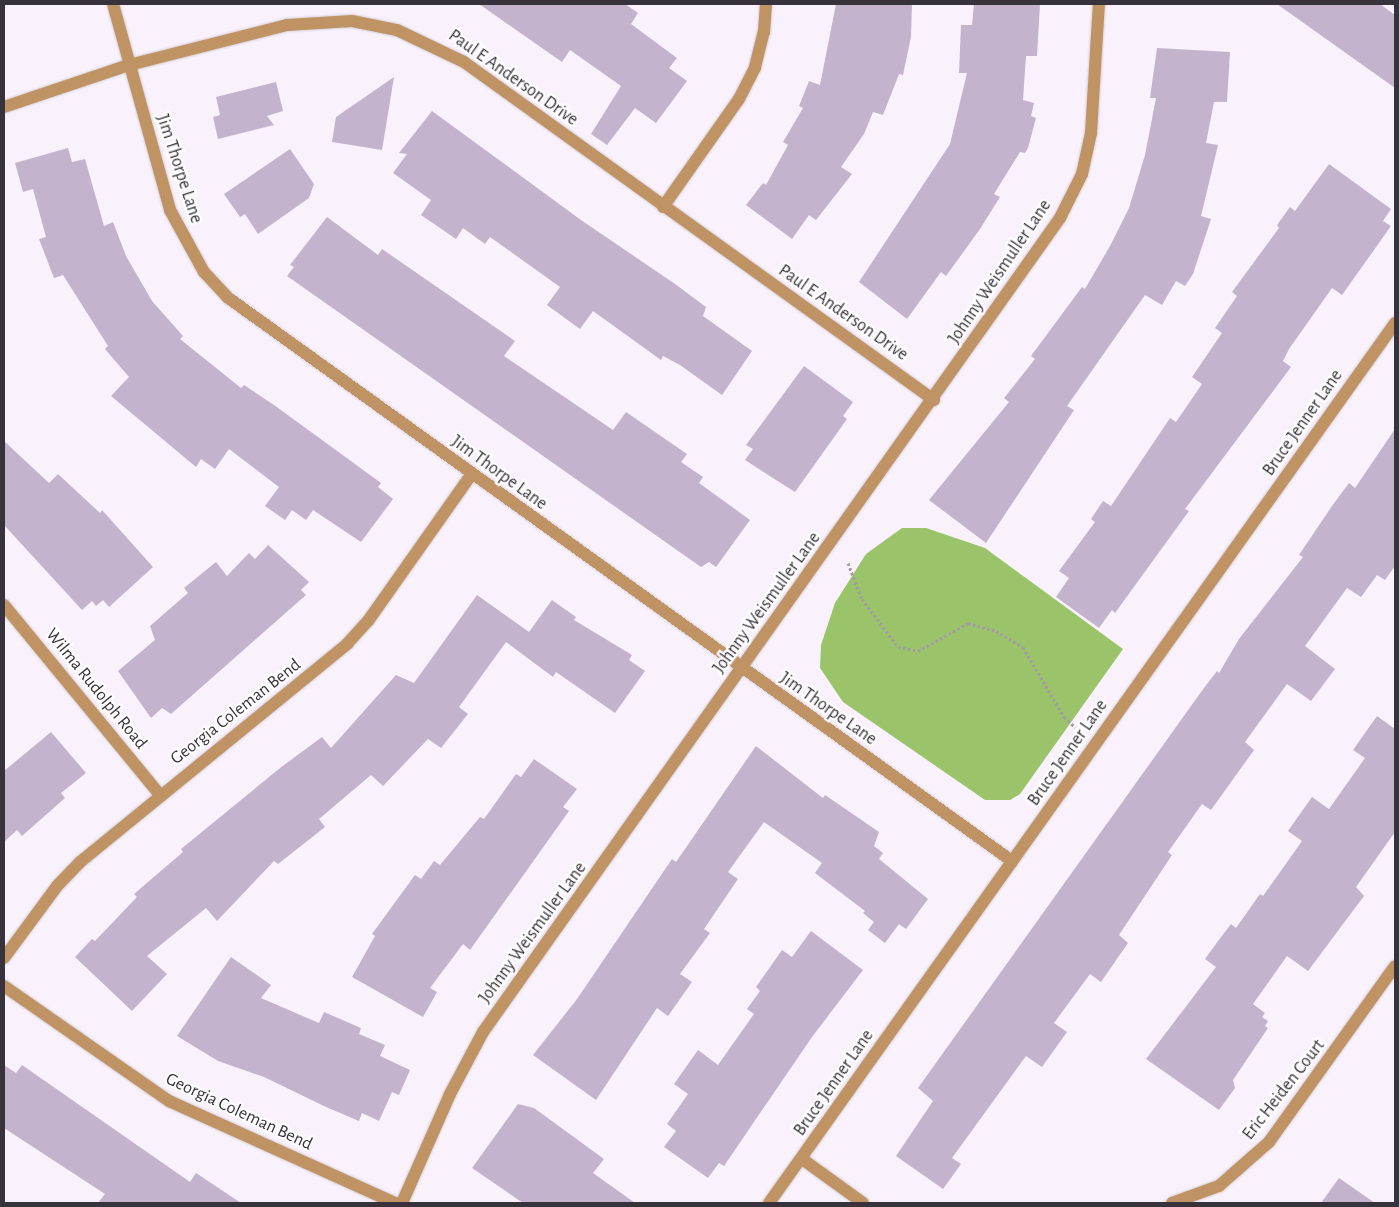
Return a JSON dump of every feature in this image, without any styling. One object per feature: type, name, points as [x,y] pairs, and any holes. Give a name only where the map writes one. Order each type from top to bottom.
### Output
[{"type":"street","name":"Jim Thorpe Lane","points":[[113,4],[128,65],[170,210],[204,272],[257,322],[1012,861]]},
{"type":"street","points":[[663,207],[739,100],[755,67],[764,32],[766,4]]},
{"type":"street","name":"Johnny Weismuller Lane","points":[[402,1203],[450,1094],[483,1032],[934,400],[1060,218],[1082,174],[1091,133],[1099,4]]},
{"type":"street","name":"Paul E Anderson Drive","points":[[4,107],[128,65],[287,25],[352,21],[397,30],[464,62],[663,207],[934,400]]},
{"type":"street","name":"Bruce Jenner Lane","points":[[769,1203],[1395,323]]},
{"type":"street","name":"Georgia Coleman Bend","points":[[4,958],[57,886],[80,862],[347,644],[368,621],[471,475]]},
{"type":"street","name":"Wilma Rudolph Road","points":[[4,605],[160,795]]},
{"type":"street","name":"Eric Heiden Court","points":[[1172,1203],[1219,1186],[1270,1142],[1395,966]]},
{"type":"street","name":"Georgia Coleman Bend","points":[[4,986],[170,1101],[394,1203]]},
{"type":"street","points":[[802,1159],[863,1203]]},
{"type":"path","points":[[848,563],[862,599],[898,647],[918,651],[968,623],[996,631],[1023,647],[1064,717],[1075,727]]},
{"type":"green space","points":[[902,528],[926,528],[985,548],[1123,649],[1020,794],[1010,800],[985,800],[843,702],[820,668],[821,645],[835,603],[866,554]]},
{"type":"building","points":[[479,4],[625,4],[638,13],[631,24],[677,58],[669,68],[687,81],[656,123],[635,108],[607,145],[591,134],[621,86],[570,50],[562,62]]},
{"type":"building","points":[[836,4],[912,4],[911,37],[903,75],[899,74],[883,115],[873,112],[864,134],[841,167],[852,174],[816,220],[809,215],[792,239],[746,205],[763,183],[766,185],[788,145],[783,142],[803,108],[799,106],[809,81],[820,85]]},
{"type":"building","points":[[974,4],[1040,4],[1037,56],[1026,56],[1023,100],[1034,103],[1031,116],[1036,118],[1028,148],[1025,153],[1020,152],[994,194],[1000,197],[980,229],[946,276],[941,272],[907,319],[859,282],[950,144],[967,73],[959,73],[961,25],[972,25]]},
{"type":"building","points":[[1277,4],[1380,4],[1395,15],[1395,88]]},
{"type":"building","points":[[1157,48],[1230,52],[1227,102],[1214,102],[1206,143],[1218,145],[1201,216],[1211,219],[1193,274],[1185,286],[1176,281],[1162,305],[1145,295],[1067,406],[1074,410],[986,543],[929,500],[1009,402],[1004,398],[1035,359],[1031,356],[1082,287],[1085,289],[1110,246],[1129,208],[1145,155],[1156,98],[1150,98]]},
{"type":"building","points":[[394,77],[382,150],[332,142],[336,117]]},
{"type":"building","points":[[276,82],[283,111],[267,116],[274,125],[218,139],[213,117],[220,115],[216,97]]},
{"type":"building","points":[[432,111],[581,220],[706,307],[703,316],[752,351],[722,395],[680,365],[663,356],[661,360],[593,311],[580,329],[547,305],[560,287],[490,237],[485,244],[463,228],[456,239],[421,215],[431,200],[393,173],[407,154],[399,153]]},
{"type":"building","points":[[68,148],[72,162],[85,159],[104,226],[113,222],[126,256],[152,301],[183,336],[180,339],[241,388],[244,385],[274,405],[381,483],[378,487],[393,499],[361,542],[313,510],[306,520],[292,510],[285,520],[265,506],[279,487],[229,449],[215,469],[201,459],[196,467],[111,396],[129,377],[105,349],[108,346],[63,275],[54,278],[39,239],[46,237],[33,189],[23,192],[15,163]]},
{"type":"building","points":[[290,149],[314,184],[309,198],[258,234],[245,214],[240,217],[224,194]]},
{"type":"building","points":[[1329,164],[1391,209],[1383,221],[1391,226],[1342,295],[1332,288],[1289,349],[1283,361],[1291,367],[1185,509],[1189,511],[1115,613],[1112,610],[1099,628],[1056,597],[1069,578],[1059,571],[1095,522],[1091,519],[1103,501],[1111,506],[1170,418],[1176,422],[1202,384],[1192,377],[1222,333],[1215,328],[1237,296],[1232,292],[1279,228],[1277,225],[1290,207],[1295,211]]},
{"type":"building","points":[[327,217],[378,255],[382,249],[515,341],[504,356],[613,430],[626,412],[687,454],[681,462],[703,477],[699,483],[750,520],[716,567],[709,562],[701,567],[287,276],[294,267],[290,265]]},
{"type":"building","points":[[804,366],[853,402],[843,416],[847,419],[795,492],[745,460],[753,449],[746,445]]},
{"type":"building","points":[[1395,429],[1395,566],[1385,580],[1377,575],[1361,597],[1347,588],[1305,646],[1335,669],[1311,701],[1287,684],[1245,742],[1254,750],[1211,810],[1202,804],[1168,852],[1172,855],[1119,935],[1128,943],[1101,982],[1090,974],[1054,1023],[1067,1032],[1042,1067],[1026,1056],[952,1158],[961,1164],[943,1189],[896,1156],[933,1101],[918,1088],[1201,692],[1217,671],[1219,673],[1239,639],[1303,557],[1299,555],[1332,506],[1349,483],[1355,488]]},
{"type":"building","points":[[4,441],[49,483],[58,474],[100,513],[102,510],[153,567],[109,607],[103,600],[96,606],[92,601],[82,610],[4,525]]},
{"type":"building","points":[[268,545],[309,582],[301,590],[306,595],[171,714],[162,708],[151,718],[118,671],[155,640],[150,626],[188,593],[184,588],[216,562],[227,576],[249,553],[255,559]]},
{"type":"building","points":[[477,595],[529,632],[552,600],[576,617],[574,620],[632,655],[629,660],[645,671],[615,713],[556,672],[553,677],[506,642],[459,707],[468,714],[441,748],[428,739],[383,786],[371,775],[319,819],[325,827],[278,864],[274,861],[217,921],[206,908],[147,956],[167,974],[132,1011],[75,957],[92,939],[95,941],[137,897],[134,894],[183,852],[181,849],[280,768],[322,737],[331,748],[396,675],[414,683]]},
{"type":"building","points":[[1377,716],[1395,729],[1395,832],[1356,887],[1364,896],[1308,971],[1287,956],[1253,1004],[1265,1013],[1262,1017],[1268,1021],[1265,1026],[1268,1028],[1233,1080],[1235,1088],[1219,1110],[1146,1059],[1216,967],[1205,959],[1231,924],[1236,928],[1260,894],[1263,896],[1302,841],[1288,831],[1312,797],[1329,809],[1365,758],[1353,750]]},
{"type":"building","points":[[51,732],[86,773],[61,793],[65,798],[22,836],[17,830],[4,842],[4,771]]},
{"type":"building","points":[[756,746],[823,798],[825,795],[879,832],[874,846],[883,853],[879,859],[928,899],[906,929],[899,924],[885,943],[868,930],[874,922],[863,913],[865,911],[815,873],[822,863],[764,822],[728,872],[738,879],[704,929],[710,933],[680,974],[692,982],[668,1016],[657,1008],[596,1100],[533,1055],[577,999],[672,859],[676,862]]},
{"type":"building","points":[[534,759],[577,789],[563,807],[569,811],[470,950],[463,944],[430,988],[437,992],[423,1017],[352,977],[375,936],[372,934],[415,875],[421,879],[434,861],[440,865],[480,817],[484,819],[516,774],[521,777]]},
{"type":"building","points":[[811,931],[863,970],[812,1037],[724,1166],[719,1163],[708,1178],[664,1147],[676,1131],[667,1124],[688,1094],[674,1084],[698,1050],[718,1065],[754,1014],[747,1009],[760,991],[756,987],[782,950],[792,957]]},
{"type":"building","points":[[231,957],[271,985],[261,998],[319,1023],[324,1012],[361,1028],[359,1034],[385,1045],[380,1056],[410,1070],[399,1095],[392,1092],[379,1121],[362,1113],[359,1121],[264,1077],[218,1061],[177,1036]]},
{"type":"building","points":[[4,1065],[16,1073],[22,1065],[190,1182],[196,1173],[241,1203],[98,1203],[105,1194],[4,1128]]},
{"type":"building","points":[[518,1104],[534,1108],[604,1159],[593,1173],[635,1203],[523,1203],[472,1168]]},
{"type":"building","points":[[1339,1178],[1375,1203],[1321,1203]]}]
